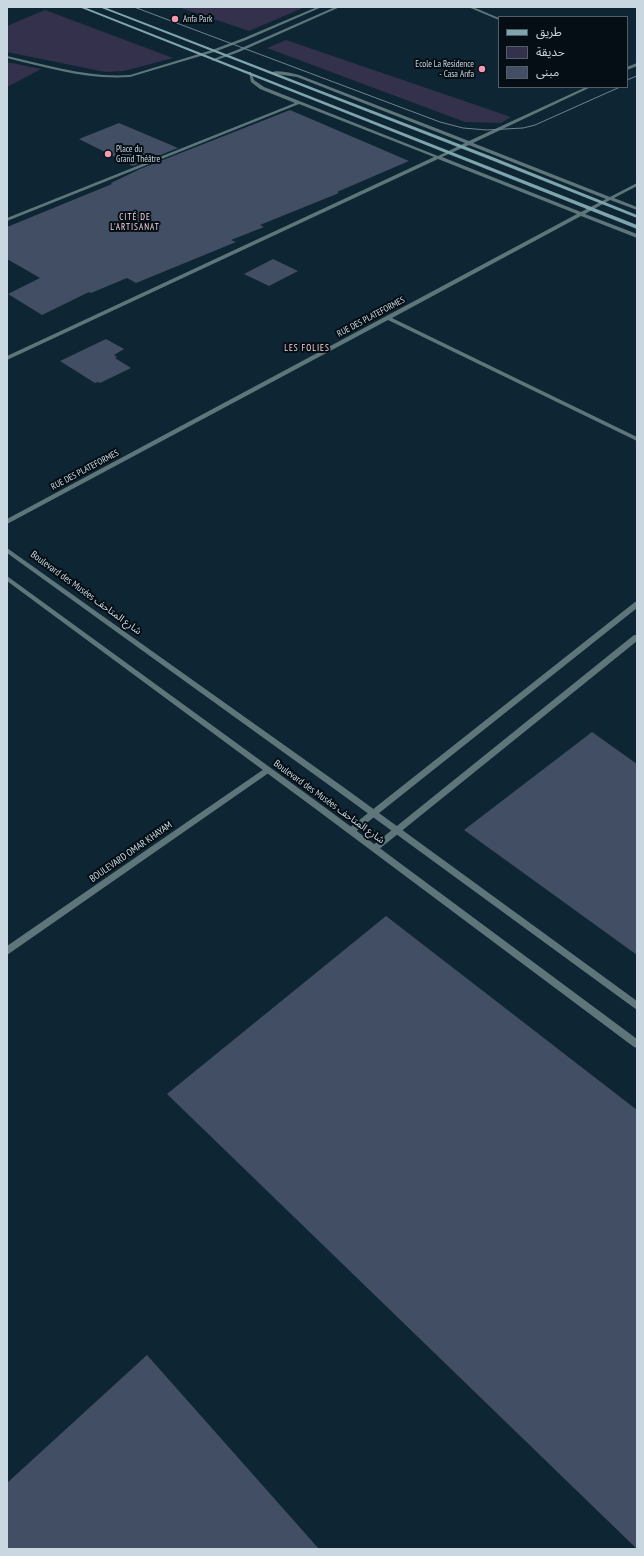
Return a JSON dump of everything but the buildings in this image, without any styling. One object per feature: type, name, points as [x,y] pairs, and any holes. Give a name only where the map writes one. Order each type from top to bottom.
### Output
[{"type":"main road","points":[[82,7],[637,227]]},
{"type":"main road","points":[[101,7],[637,216]]},
{"type":"street","points":[[7,57],[96,76],[130,76],[213,51],[320,7]]},
{"type":"street","points":[[213,60],[338,7]]},
{"type":"street","points":[[470,7],[498,19]]},
{"type":"street","points":[[628,68],[637,64]]},
{"type":"street","points":[[271,73],[283,73],[298,76],[637,209]]},
{"type":"street","points":[[250,74],[250,79],[255,84],[637,236]]},
{"type":"street","points":[[7,358],[587,88]]},
{"type":"street","points":[[7,220],[300,102]]},
{"type":"street","name":"RUE DES PLATEFORMES","points":[[7,522],[637,184]]},
{"type":"street","points":[[388,318],[637,439]]},
{"type":"street","name":"Boulevard des Musées شارع المتاحف","points":[[7,550],[397,830],[637,1006]]},
{"type":"street","name":"Boulevard des Musées شارع المتاحف","points":[[7,578],[375,848],[637,1044]]},
{"type":"street","points":[[351,831],[637,604]]},
{"type":"street","points":[[375,848],[637,637]]},
{"type":"street","name":"BOULEVARD OMAR KHAYAM","points":[[7,951],[267,770]]},
{"type":"green space","points":[[178,7],[305,7],[249,31]]},
{"type":"green space","points":[[45,10],[173,58],[124,71],[105,72],[7,52],[7,26]]},
{"type":"green space","points":[[286,40],[511,117],[501,123],[465,122],[267,48]]},
{"type":"green space","points":[[7,62],[41,69],[7,87]]},
{"type":"tram line","points":[[134,7],[440,122],[463,128],[487,130],[523,128],[535,125],[618,88]]},
{"type":"tram line","points":[[628,80],[637,76]]},
{"type":"place","name":"Anfa Park","points":[[175,19]]},
{"type":"place","name":"Ecole La Residence - Casa Anfa","points":[[482,69]]},
{"type":"place","name":"Place du Grand Théâtre","points":[[108,154]]},
{"type":"district","name":"CITÉ DE L'ARTISANAT","points":[[135,222]]},
{"type":"district","name":"LES FOLIES","points":[[307,348]]}]
